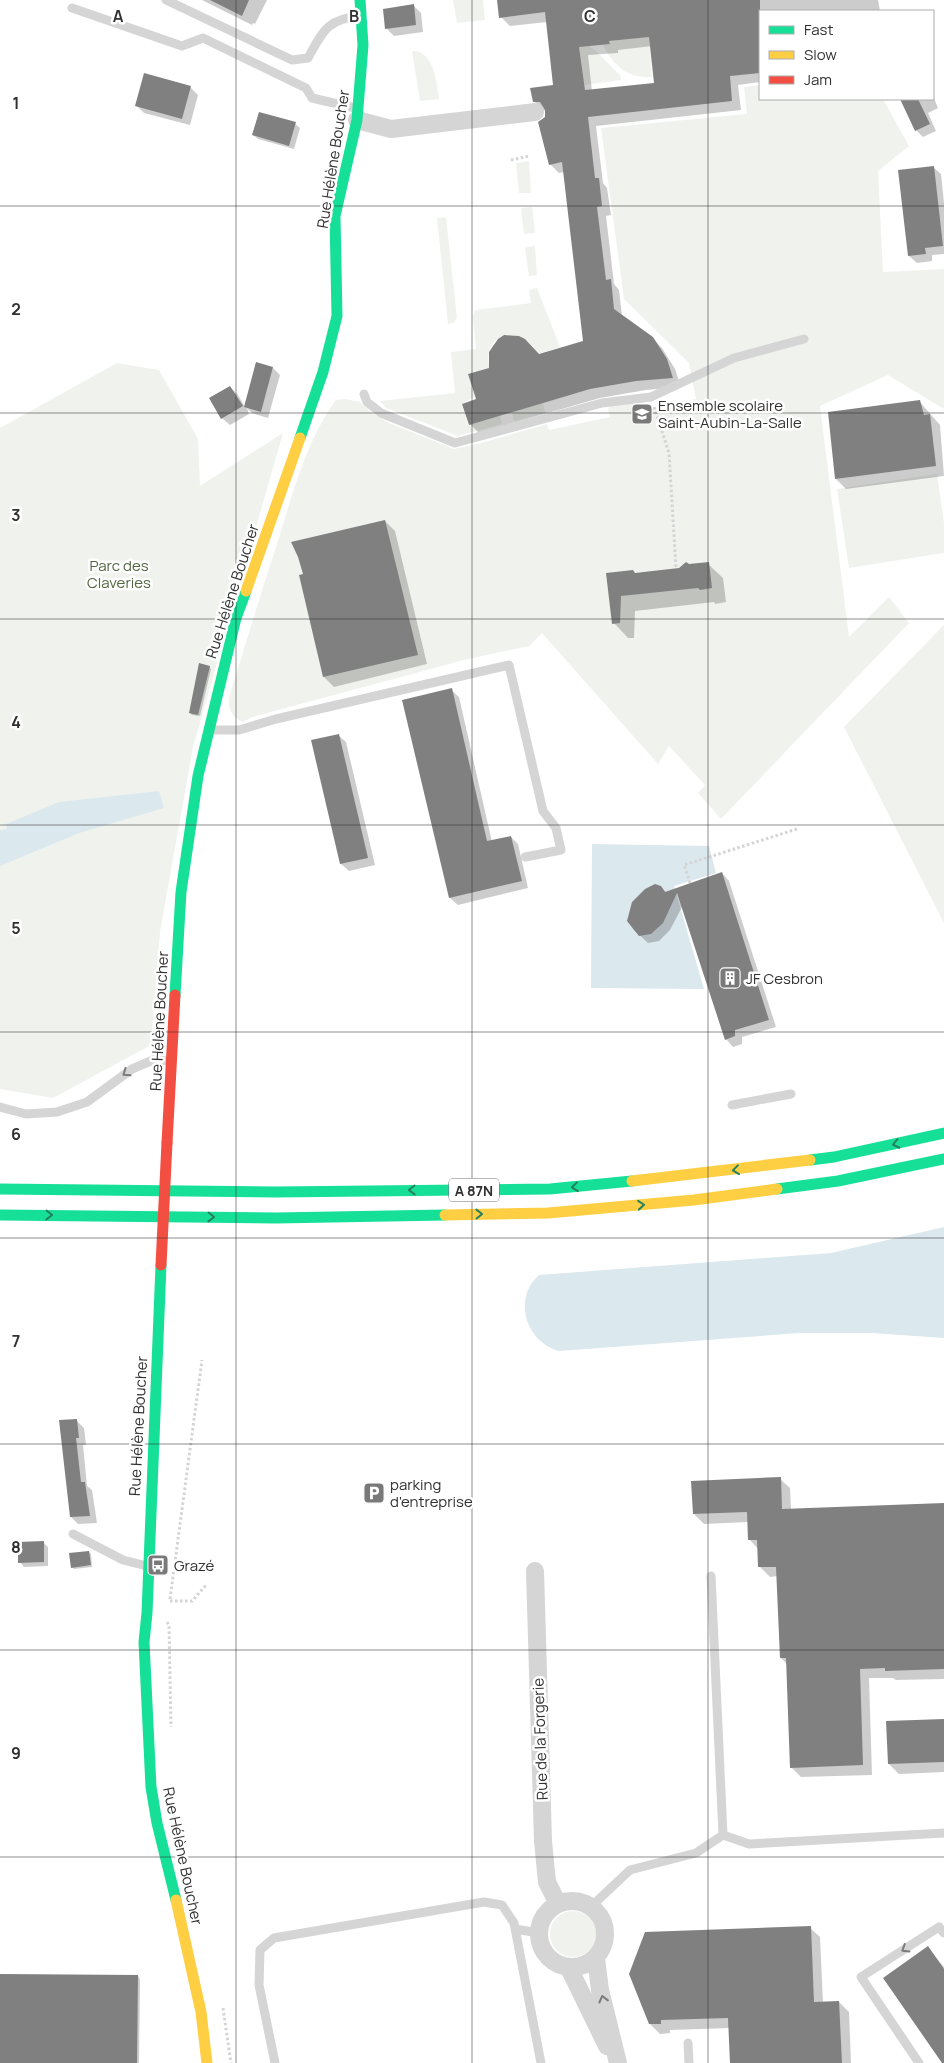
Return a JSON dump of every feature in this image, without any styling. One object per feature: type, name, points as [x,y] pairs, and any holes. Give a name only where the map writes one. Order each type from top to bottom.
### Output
[{"type":"main road","name":"Rue Hélène Boucher","points":[[207,2063],[189,1954],[157,1823],[152,1787],[144,1642],[147,1612],[167,1143],[181,892],[198,776],[239,607],[323,372],[337,316],[335,216],[358,114],[363,45],[360,0]]},
{"type":"main road","name":"A 87N","points":[[0,1189],[266,1192],[550,1189],[690,1175],[834,1157],[944,1133]]},
{"type":"main road","name":"A 87N","points":[[0,1215],[276,1218],[548,1213],[694,1200],[838,1181],[944,1159]]},
{"type":"street","points":[[358,114],[391,129],[535,112]]},
{"type":"street","name":"Rue de la Forgerie","points":[[535,1571],[543,1841],[547,1882],[558,1904]]},
{"type":"street","points":[[566,1901],[576,1901],[595,1910],[602,1921],[605,1934],[603,1946],[596,1958],[584,1966],[569,1968],[555,1964],[544,1952],[538,1938],[540,1922],[550,1908],[566,1901]]},
{"type":"street","points":[[596,1958],[600,1990],[617,2063]]},
{"type":"street","points":[[569,1968],[617,2063]]},
{"type":"lane","points":[[166,0],[292,60],[308,58],[329,25],[340,19],[361,16]]},
{"type":"lane","points":[[72,8],[182,46],[203,38],[306,88],[312,98],[358,114]]},
{"type":"lane","points":[[364,394],[367,402],[381,413],[455,443],[602,403],[650,397],[734,358],[804,339]]},
{"type":"lane","points":[[208,730],[239,730],[276,719],[509,665],[543,811],[556,828],[561,850],[525,857]]},
{"type":"lane","points":[[0,1107],[26,1114],[57,1112],[87,1102],[132,1069],[153,1060],[172,1061]]},
{"type":"lane","points":[[732,1105],[791,1094]]},
{"type":"lane","points":[[73,1534],[123,1560],[148,1566]]},
{"type":"lane","points":[[711,1576],[723,1835]]},
{"type":"lane","points":[[723,1835],[749,1844],[944,1833]]},
{"type":"lane","points":[[595,1910],[597,1901],[630,1870],[696,1854],[723,1835]]},
{"type":"lane","points":[[276,2063],[259,1984],[260,1950],[274,1938],[484,1902],[502,1905],[514,1923],[541,2063]]},
{"type":"lane","points":[[919,2063],[861,1977],[939,1927],[944,1933]]},
{"type":"lane","points":[[515,1929],[539,1933]]},
{"type":"lane","points":[[688,2044],[689,2063]]},
{"type":"path","points":[[511,160],[529,156]]},
{"type":"path","points":[[650,397],[669,453],[676,568]]},
{"type":"path","points":[[690,883],[684,864],[797,829]]},
{"type":"path","points":[[166,1607],[170,1601],[202,1360]]},
{"type":"path","points":[[170,1601],[192,1600],[207,1584]]},
{"type":"path","points":[[166,1619],[169,1625],[171,1732]]},
{"type":"path","points":[[222,2002],[231,2063]]},
{"type":"green space","points":[[453,0],[483,0],[485,20],[457,23]]},
{"type":"green space","points":[[649,37],[652,77],[636,76],[623,70],[612,59],[603,45],[610,44],[611,41]]},
{"type":"green space","points":[[578,41],[584,43],[600,55],[620,75],[621,80],[584,85]]},
{"type":"green space","points":[[412,51],[419,52],[430,62],[439,99],[420,101]]},
{"type":"green space","points":[[759,85],[759,100],[884,100],[909,146],[878,171],[883,272],[944,269],[944,409],[888,375],[820,406],[849,637],[889,597],[909,623],[721,819],[698,793],[705,785],[669,746],[658,764],[542,633],[529,646],[464,660],[252,717],[243,722],[236,718],[230,710],[229,698],[259,600],[301,468],[316,433],[336,400],[345,399],[360,402],[372,413],[389,423],[454,449],[547,424],[549,430],[610,417],[608,409],[611,405],[640,402],[647,404],[650,409],[696,399],[689,363],[624,299],[601,128],[747,114],[744,87]]},
{"type":"green space","points":[[529,161],[531,193],[519,193],[516,163]]},
{"type":"green space","points":[[532,207],[535,233],[524,234],[521,208]]},
{"type":"green space","points":[[446,217],[457,318],[453,323],[448,324],[437,218]]},
{"type":"green space","points":[[535,246],[537,275],[529,276],[525,249]]},
{"type":"green space","points":[[537,288],[560,347],[535,355],[529,344],[521,338],[513,335],[504,336],[496,340],[491,347],[488,357],[490,368],[468,374],[475,396],[462,404],[468,425],[500,416],[502,424],[458,436],[386,408],[380,401],[455,393],[451,352],[476,349],[473,317],[475,310],[531,303],[529,290]]},
{"type":"green space","name":"Parc des Claveries","points":[[117,363],[159,370],[198,439],[200,486],[283,433],[193,747],[160,932],[151,1045],[53,1098],[0,1089],[0,428]]},
{"type":"green space","points":[[543,403],[545,413],[514,421],[512,412]]},
{"type":"green space","points":[[937,474],[944,523],[944,553],[849,568],[837,489]]},
{"type":"green space","points":[[944,625],[944,923],[844,727]]},
{"type":"green space","points":[[573,1911],[586,1915],[592,1921],[596,1934],[592,1947],[586,1953],[573,1957],[560,1953],[554,1947],[550,1934],[554,1921],[560,1915]]},
{"type":"shaded area","points":[[159,791],[164,808],[79,833],[0,866],[0,830],[7,829],[6,824],[59,802]]},
{"type":"shaded area","points":[[592,844],[709,846],[716,873],[674,886],[704,989],[591,988]]},
{"type":"shaded area","points":[[944,1227],[944,1338],[872,1333],[799,1333],[559,1351],[538,1339],[526,1319],[526,1296],[531,1285],[539,1275],[831,1253]]},
{"type":"building","points":[[210,0],[249,0],[242,16]]},
{"type":"building","points":[[497,0],[760,0],[759,73],[730,76],[732,101],[588,117],[595,178],[599,178],[602,206],[597,207],[606,280],[611,279],[614,309],[653,337],[667,359],[673,378],[636,381],[590,389],[469,425],[462,404],[476,399],[468,374],[489,368],[489,352],[498,339],[504,335],[519,336],[525,339],[539,354],[583,341],[562,162],[549,165],[538,122],[545,117],[545,110],[540,102],[533,102],[530,88],[553,85],[545,12],[499,18]],"holes":[[[649,37],[654,83],[585,90],[579,47],[610,44],[609,41]]]},
{"type":"building","points":[[414,4],[416,25],[385,29],[383,9]]},
{"type":"building","points":[[144,73],[191,86],[182,119],[135,106]]},
{"type":"building","points":[[900,100],[918,100],[930,124],[915,131]]},
{"type":"building","points":[[259,112],[296,122],[289,146],[252,135]]},
{"type":"building","points":[[934,166],[943,246],[925,248],[926,254],[908,256],[898,170]]},
{"type":"building","points":[[256,362],[273,367],[261,412],[244,407]]},
{"type":"building","points":[[230,386],[243,406],[221,419],[209,398]]},
{"type":"building","points":[[920,400],[924,415],[930,414],[936,466],[835,479],[828,412]]},
{"type":"building","points":[[385,520],[418,655],[323,677],[299,575],[303,574],[291,542]]},
{"type":"building","points":[[686,562],[689,564],[709,562],[712,588],[621,596],[620,623],[612,624],[606,573],[633,570],[635,573],[679,568]]},
{"type":"building","points":[[199,663],[210,666],[198,715],[189,713]]},
{"type":"building","points":[[452,688],[487,841],[511,836],[522,881],[449,898],[402,700]]},
{"type":"building","points":[[339,734],[368,858],[340,864],[311,740]]},
{"type":"building","name":"JF Cesbron","points":[[722,872],[769,1020],[735,1030],[735,1036],[725,1040],[677,893],[663,923],[651,934],[639,936],[627,921],[632,902],[645,889],[655,884],[661,886],[665,892]]},
{"type":"building","points":[[77,1419],[79,1438],[76,1438],[81,1482],[85,1482],[90,1516],[70,1517],[59,1420]]},
{"type":"building","points":[[781,1477],[782,1509],[944,1503],[944,1669],[885,1671],[885,1668],[860,1669],[863,1765],[790,1768],[786,1658],[780,1658],[776,1567],[758,1567],[757,1540],[748,1540],[747,1512],[693,1514],[691,1481]]},
{"type":"building","points":[[44,1541],[44,1562],[18,1563],[18,1542]]},
{"type":"building","points":[[89,1551],[91,1565],[71,1568],[69,1553]]},
{"type":"building","points":[[944,1719],[944,1762],[888,1764],[886,1721]]},
{"type":"building","points":[[811,1926],[814,2002],[839,2001],[842,2063],[730,2063],[728,2018],[661,2020],[661,2024],[649,2024],[629,1974],[645,1932]]},
{"type":"building","points":[[928,1946],[944,1969],[944,2063],[942,2063],[883,1978]]},
{"type":"building","points":[[0,1974],[138,1975],[137,2063],[0,2063]]},
{"type":"traffic: fast","points":[[300,438],[323,372],[337,316],[335,216],[357,120],[363,45],[360,0]]},
{"type":"traffic: fast","points":[[175,995],[181,892],[198,776],[236,618],[246,591]]},
{"type":"traffic: fast","points":[[810,1160],[834,1157],[944,1133]]},
{"type":"traffic: fast","points":[[777,1189],[838,1181],[944,1159]]},
{"type":"traffic: fast","points":[[0,1189],[276,1192],[550,1189],[632,1181]]},
{"type":"traffic: fast","points":[[0,1215],[276,1218],[445,1215]]},
{"type":"traffic: fast","points":[[161,1265],[147,1613],[144,1642],[151,1787],[157,1823],[176,1900]]},
{"type":"traffic: slow","points":[[246,591],[300,438]]},
{"type":"traffic: slow","points":[[632,1181],[810,1160]]},
{"type":"traffic: slow","points":[[445,1215],[548,1213],[694,1200],[777,1189]]},
{"type":"traffic: slow","points":[[176,1900],[201,2012],[207,2063]]},
{"type":"traffic: jam","points":[[167,1143],[175,995]]},
{"type":"traffic: jam","points":[[161,1265],[167,1143]]},
{"type":"place","name":"Ensemble scolaire Saint-Aubin-La-Salle","points":[[642,414]]},
{"type":"place","name":"JF Cesbron","points":[[730,978]]},
{"type":"place","name":"parking d'entreprise","points":[[374,1493]]},
{"type":"place","name":"Grazé","points":[[158,1565]]}]
